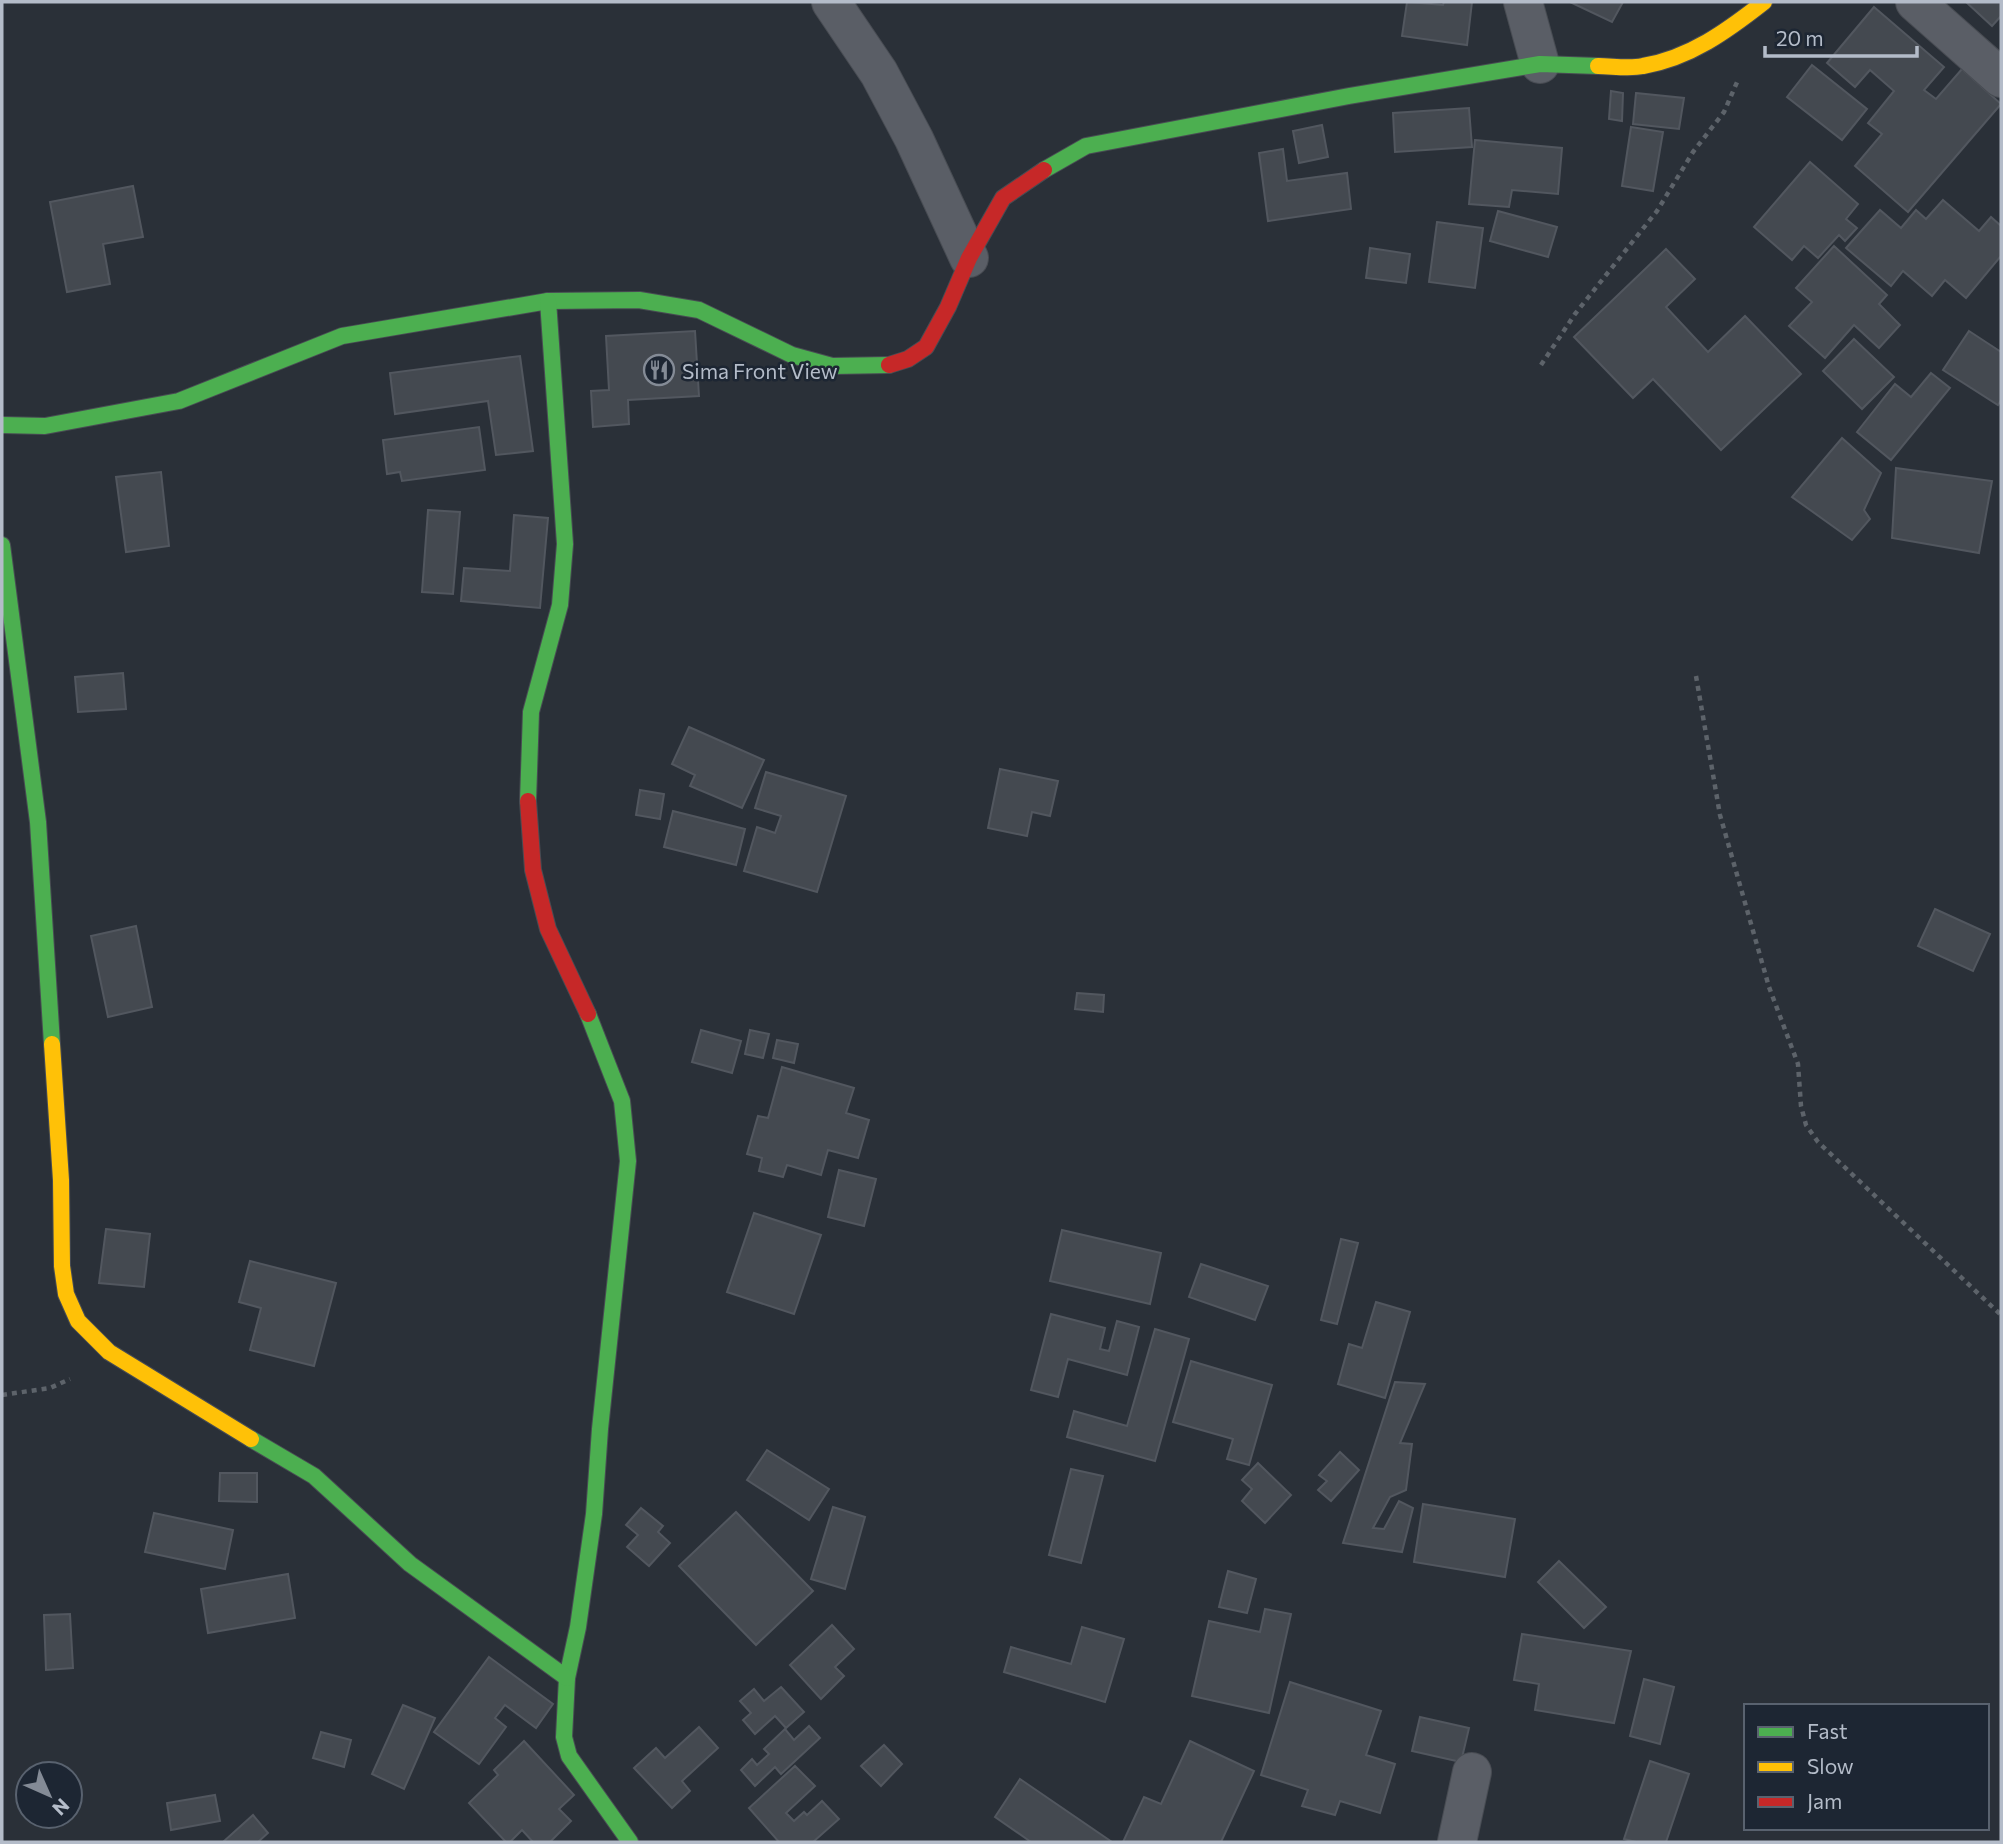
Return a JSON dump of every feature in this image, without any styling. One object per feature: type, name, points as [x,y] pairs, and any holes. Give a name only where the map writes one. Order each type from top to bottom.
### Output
[{"type":"street","points":[[831,2],[879,73],[914,138],[969,258]]},
{"type":"street","points":[[1523,2],[1540,64]]},
{"type":"street","points":[[2,425],[46,426],[179,401],[342,336],[548,301],[639,300],[699,310],[792,355],[832,366],[889,365],[908,359],[926,347],[948,307],[969,258],[1003,198],[1086,146],[1349,96],[1540,64],[1641,67],[1685,54],[1713,39],[1764,2]]},
{"type":"street","points":[[1915,2],[2001,78]]},
{"type":"street","points":[[548,301],[565,544],[561,605],[531,712],[527,786],[533,870],[548,929],[586,1009],[621,1101],[628,1161],[600,1429],[594,1514],[578,1627],[567,1678],[563,1722],[569,1756],[630,1842]]},
{"type":"street","points":[[2,545],[38,822],[61,1180],[62,1266],[66,1294],[78,1321],[109,1352],[314,1476],[410,1564],[567,1678]]},
{"type":"street","points":[[1457,1842],[1472,1772]]},
{"type":"path","points":[[1541,365],[1575,314],[1657,211],[1693,152],[1724,112],[1739,76]]},
{"type":"path","points":[[1696,676],[1720,815],[1769,987],[1798,1064],[1801,1107],[1806,1125],[1818,1142],[2001,1315]]},
{"type":"path","points":[[2,1395],[50,1388],[119,1358]]},
{"type":"building","points":[[1407,2],[1443,5],[1444,2],[1472,2],[1467,45],[1402,36]]},
{"type":"building","points":[[1570,2],[1623,2],[1612,22]]},
{"type":"building","points":[[1966,2],[2001,2],[2001,16],[1992,26]]},
{"type":"building","points":[[1874,7],[1944,67],[1924,90],[1936,99],[1962,69],[2001,104],[1908,212],[1855,166],[1882,134],[1868,123],[1894,91],[1870,70],[1855,87],[1827,63]]},
{"type":"building","points":[[1812,65],[1867,109],[1842,140],[1787,97]]},
{"type":"building","points":[[1611,91],[1623,93],[1622,121],[1609,119]]},
{"type":"building","points":[[1636,93],[1684,98],[1679,129],[1633,124]]},
{"type":"building","points":[[1469,108],[1472,147],[1395,152],[1393,113]]},
{"type":"building","points":[[1322,125],[1328,157],[1299,163],[1293,131]]},
{"type":"building","points":[[1631,127],[1663,132],[1653,191],[1622,186]]},
{"type":"building","points":[[1475,140],[1562,148],[1558,194],[1512,190],[1509,207],[1469,204]]},
{"type":"building","points":[[1283,149],[1287,181],[1347,173],[1351,209],[1268,221],[1259,153]]},
{"type":"building","points":[[1810,162],[1858,204],[1846,219],[1857,228],[1845,241],[1839,235],[1818,258],[1804,246],[1792,260],[1754,227]]},
{"type":"building","points":[[133,186],[143,237],[103,244],[110,284],[67,292],[50,202]]},
{"type":"building","points":[[1943,200],[1979,231],[1991,217],[2001,226],[2001,256],[1966,298],[1945,280],[1932,296],[1903,271],[1891,286],[1846,248],[1880,210],[1901,228],[1916,210],[1926,219]]},
{"type":"building","points":[[1498,211],[1557,227],[1548,257],[1490,241]]},
{"type":"building","points":[[1437,222],[1483,228],[1475,288],[1429,282]]},
{"type":"building","points":[[1834,246],[1887,295],[1879,304],[1900,325],[1879,348],[1854,325],[1825,358],[1789,326],[1812,302],[1796,288]]},
{"type":"building","points":[[1370,248],[1410,254],[1406,283],[1366,278]]},
{"type":"building","points":[[1666,249],[1695,279],[1666,307],[1708,352],[1745,316],[1801,374],[1721,450],[1653,379],[1633,398],[1574,337]]},
{"type":"building","points":[[695,331],[699,396],[628,400],[629,424],[593,427],[591,391],[609,390],[606,336]]},
{"type":"building","points":[[1969,331],[2001,352],[2001,400],[1998,405],[1943,370]]},
{"type":"building","points":[[1854,339],[1894,377],[1862,409],[1823,371]]},
{"type":"building","points":[[520,356],[533,451],[496,455],[488,401],[395,414],[390,373]]},
{"type":"building","points":[[1931,373],[1950,388],[1891,460],[1857,432],[1895,384],[1911,397]]},
{"type":"building","points":[[479,427],[485,470],[402,481],[400,472],[387,474],[383,440]]},
{"type":"building","points":[[1842,438],[1881,473],[1864,510],[1870,519],[1852,540],[1792,497]]},
{"type":"building","points":[[1896,468],[1992,481],[1979,553],[1892,538]]},
{"type":"building","points":[[161,472],[169,546],[126,552],[116,477]]},
{"type":"building","points":[[428,510],[460,512],[453,594],[422,592]]},
{"type":"building","points":[[514,515],[548,518],[540,608],[461,601],[464,568],[510,571]]},
{"type":"building","points":[[123,673],[126,709],[78,712],[75,677]]},
{"type":"building","points":[[689,727],[764,760],[742,808],[690,786],[695,775],[672,764]]},
{"type":"building","points":[[1000,769],[1058,781],[1050,816],[1032,812],[1027,836],[988,828]]},
{"type":"building","points":[[766,772],[846,796],[817,892],[744,871],[757,827],[775,833],[781,816],[755,808]]},
{"type":"building","points":[[640,790],[664,794],[660,819],[636,815]]},
{"type":"building","points":[[673,811],[745,829],[736,865],[664,847]]},
{"type":"building","points":[[1935,909],[1990,934],[1973,971],[1918,946]]},
{"type":"building","points":[[136,926],[152,1007],[108,1017],[91,936]]},
{"type":"building","points":[[1077,993],[1104,995],[1103,1012],[1075,1009]]},
{"type":"building","points":[[701,1030],[741,1041],[732,1073],[692,1062]]},
{"type":"building","points":[[750,1030],[769,1034],[763,1058],[745,1054]]},
{"type":"building","points":[[777,1040],[798,1044],[794,1063],[773,1058]]},
{"type":"building","points":[[782,1067],[854,1088],[846,1113],[869,1120],[858,1158],[828,1150],[821,1175],[787,1165],[783,1177],[759,1171],[762,1158],[747,1154],[758,1116],[768,1118]]},
{"type":"building","points":[[839,1170],[876,1179],[864,1226],[828,1217]]},
{"type":"building","points":[[754,1213],[821,1235],[794,1314],[727,1292]]},
{"type":"building","points":[[106,1229],[150,1234],[144,1287],[99,1283]]},
{"type":"building","points":[[1062,1230],[1161,1253],[1150,1304],[1050,1281]]},
{"type":"building","points":[[1341,1239],[1358,1243],[1337,1324],[1321,1320]]},
{"type":"building","points":[[250,1261],[336,1283],[314,1366],[250,1350],[261,1308],[239,1302]]},
{"type":"building","points":[[1201,1264],[1268,1286],[1255,1320],[1189,1297]]},
{"type":"building","points":[[1376,1302],[1410,1312],[1385,1398],[1338,1384],[1349,1344],[1362,1348]]},
{"type":"building","points":[[1051,1314],[1105,1328],[1100,1349],[1109,1351],[1117,1321],[1139,1327],[1127,1375],[1068,1359],[1058,1397],[1031,1390]]},
{"type":"building","points":[[1155,1329],[1189,1339],[1155,1461],[1067,1437],[1074,1411],[1127,1426]]},
{"type":"building","points":[[1191,1361],[1272,1385],[1249,1465],[1227,1459],[1233,1439],[1173,1422]]},
{"type":"building","points":[[1395,1382],[1425,1384],[1400,1443],[1412,1444],[1406,1490],[1390,1497],[1373,1528],[1384,1529],[1399,1501],[1413,1508],[1402,1552],[1343,1543]]},
{"type":"building","points":[[767,1450],[829,1489],[809,1520],[747,1480]]},
{"type":"building","points":[[1340,1452],[1359,1470],[1331,1501],[1318,1490],[1327,1481],[1319,1475]]},
{"type":"building","points":[[1258,1463],[1291,1495],[1265,1523],[1242,1501],[1252,1489],[1242,1480]]},
{"type":"building","points":[[1071,1469],[1103,1476],[1081,1563],[1049,1555]]},
{"type":"building","points":[[220,1473],[257,1473],[257,1502],[219,1501]]},
{"type":"building","points":[[1423,1504],[1515,1519],[1505,1577],[1414,1562]]},
{"type":"building","points":[[833,1507],[865,1517],[845,1589],[811,1579]]},
{"type":"building","points":[[641,1508],[663,1526],[658,1532],[670,1543],[649,1566],[627,1547],[638,1535],[626,1525]]},
{"type":"building","points":[[736,1512],[813,1591],[756,1645],[679,1566]]},
{"type":"building","points":[[154,1513],[233,1530],[225,1569],[145,1552]]},
{"type":"building","points":[[1559,1561],[1606,1607],[1584,1628],[1538,1582]]},
{"type":"building","points":[[1228,1571],[1256,1579],[1247,1613],[1219,1607]]},
{"type":"building","points":[[288,1574],[295,1618],[208,1633],[201,1589]]},
{"type":"building","points":[[1265,1609],[1291,1614],[1269,1713],[1192,1696],[1209,1621],[1260,1632]]},
{"type":"building","points":[[70,1614],[73,1668],[46,1670],[44,1615]]},
{"type":"building","points":[[832,1625],[854,1649],[835,1667],[844,1676],[821,1699],[790,1665]]},
{"type":"building","points":[[1082,1627],[1124,1639],[1105,1702],[1004,1672],[1011,1647],[1071,1664]]},
{"type":"building","points":[[1522,1634],[1631,1651],[1614,1723],[1535,1710],[1539,1684],[1514,1680]]},
{"type":"building","points":[[489,1657],[553,1704],[536,1728],[505,1705],[495,1718],[506,1727],[479,1764],[434,1732]]},
{"type":"building","points":[[1644,1679],[1674,1687],[1660,1744],[1630,1736]]},
{"type":"building","points":[[1290,1682],[1381,1711],[1366,1755],[1395,1764],[1380,1813],[1340,1801],[1335,1815],[1302,1806],[1308,1790],[1261,1775]]},
{"type":"building","points":[[781,1687],[804,1712],[786,1728],[775,1716],[755,1734],[743,1720],[751,1713],[740,1701],[754,1689],[764,1701]]},
{"type":"building","points":[[403,1705],[435,1718],[404,1789],[372,1774]]},
{"type":"building","points":[[1420,1717],[1469,1728],[1461,1762],[1412,1751]]},
{"type":"building","points":[[809,1726],[820,1738],[781,1774],[775,1767],[755,1786],[741,1770],[752,1759],[757,1765],[769,1754],[764,1749],[785,1729],[794,1740]]},
{"type":"building","points":[[699,1727],[718,1748],[682,1781],[690,1791],[672,1808],[634,1768],[656,1748],[665,1758]]},
{"type":"building","points":[[321,1732],[351,1740],[344,1767],[313,1758]]},
{"type":"building","points":[[524,1741],[574,1795],[559,1809],[571,1821],[550,1842],[533,1842],[522,1830],[510,1842],[506,1842],[469,1803],[498,1775],[494,1770]]},
{"type":"building","points":[[1190,1741],[1254,1771],[1221,1842],[1123,1842],[1144,1797],[1161,1804]]},
{"type":"building","points":[[884,1745],[902,1764],[881,1786],[861,1766]]},
{"type":"building","points":[[1650,1761],[1689,1774],[1666,1842],[1636,1842],[1624,1839]]},
{"type":"building","points":[[795,1766],[815,1786],[786,1813],[794,1821],[804,1812],[807,1815],[822,1801],[839,1819],[813,1842],[779,1842],[749,1808]]},
{"type":"building","points":[[1020,1779],[1112,1842],[1031,1842],[995,1817]]},
{"type":"building","points":[[215,1795],[220,1821],[171,1830],[167,1803]]},
{"type":"building","points":[[253,1815],[268,1833],[258,1842],[223,1842]]},
{"type":"traffic: fast","points":[[1044,170],[1086,146],[1349,96],[1540,64],[1598,66]]},
{"type":"traffic: fast","points":[[2,425],[45,426],[179,401],[342,336],[548,301],[639,300],[699,310],[792,355],[832,366],[889,365]]},
{"type":"traffic: fast","points":[[528,801],[531,712],[560,605],[565,544],[548,301]]},
{"type":"traffic: fast","points":[[2,545],[38,822],[52,1044]]},
{"type":"traffic: fast","points":[[588,1014],[622,1101],[628,1161],[600,1429],[594,1514],[578,1627],[567,1678],[564,1737],[569,1756],[630,1842]]},
{"type":"traffic: fast","points":[[251,1439],[314,1476],[410,1564],[567,1678]]},
{"type":"traffic: slow","points":[[1598,66],[1638,67],[1677,57],[1722,33],[1764,2]]},
{"type":"traffic: slow","points":[[52,1044],[61,1180],[62,1266],[66,1294],[78,1321],[109,1352],[251,1439]]},
{"type":"traffic: jam","points":[[889,365],[908,359],[926,347],[948,307],[969,258],[1003,198],[1044,170]]},
{"type":"traffic: jam","points":[[528,801],[533,870],[548,929],[588,1014]]},
{"type":"place","name":"Sima Front View","points":[[659,370]]}]
